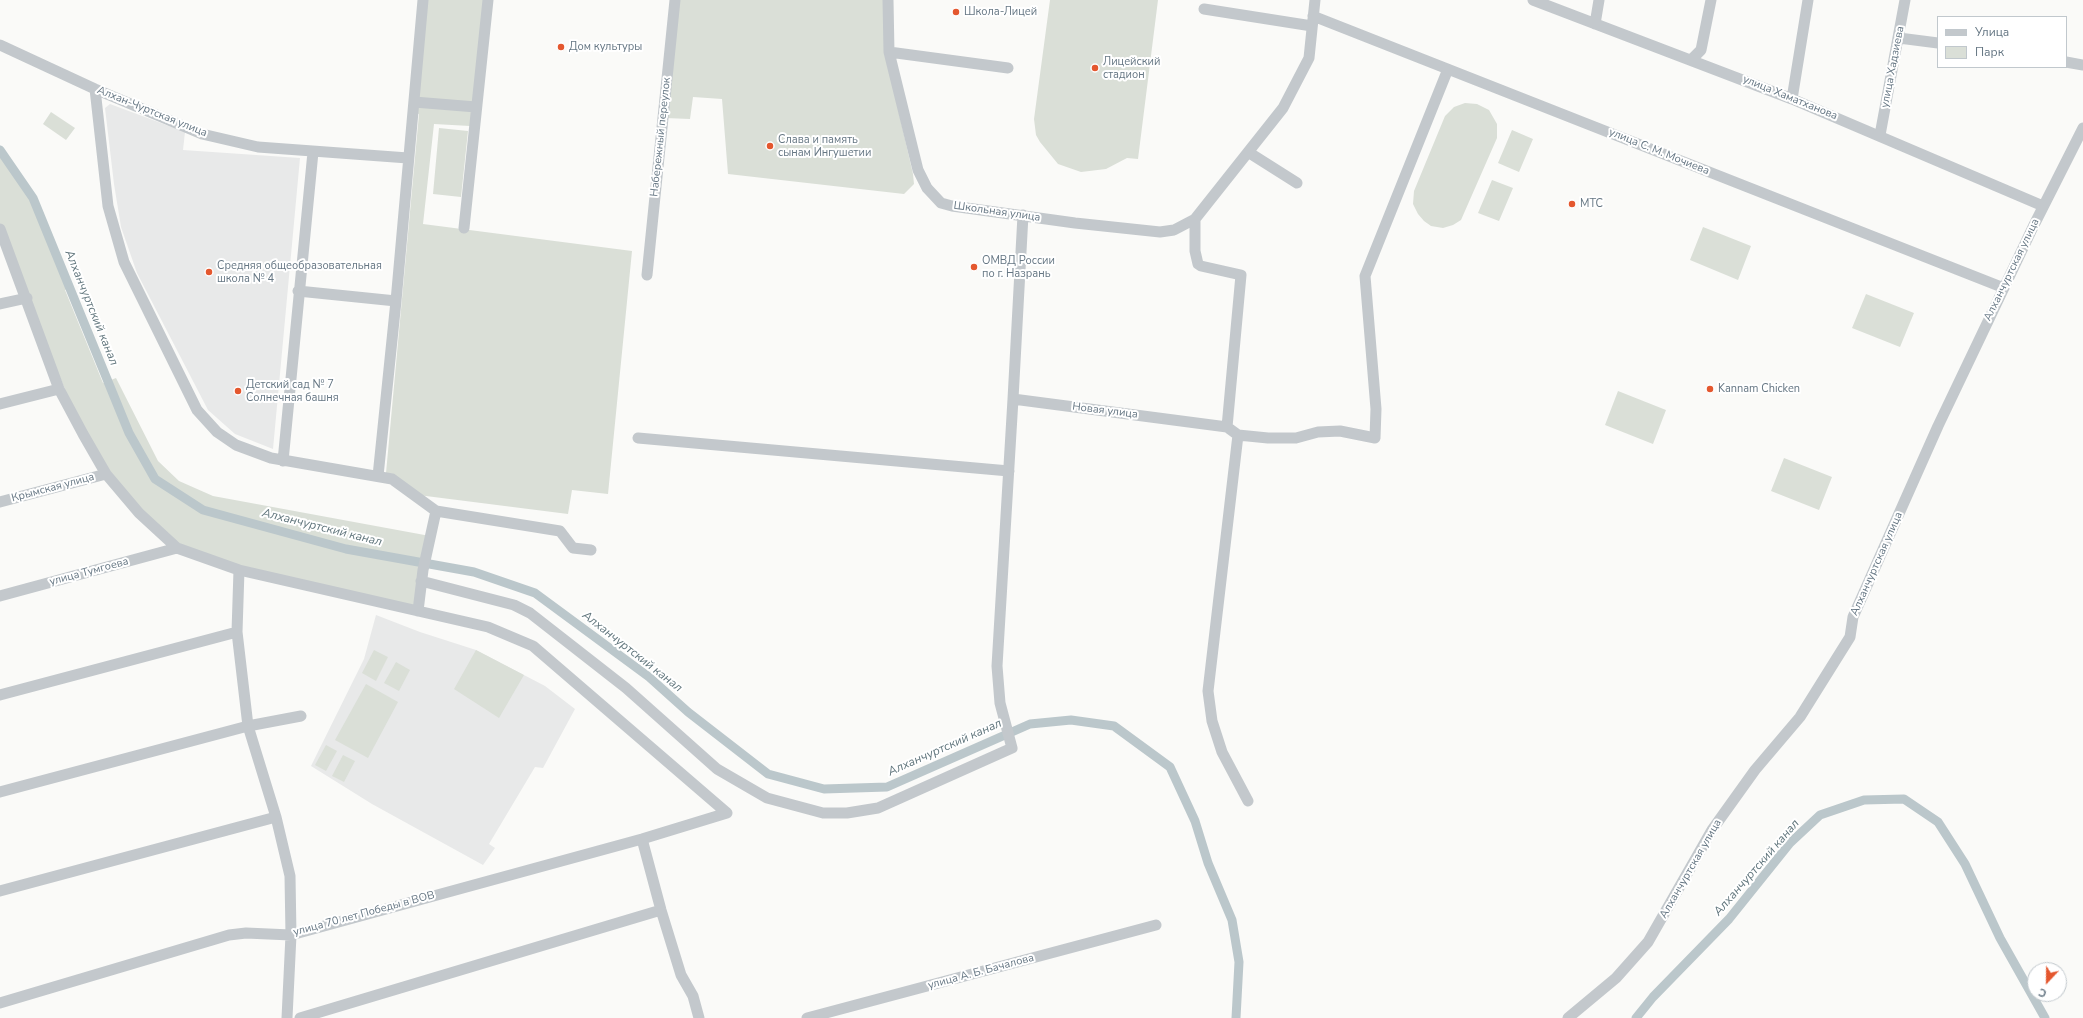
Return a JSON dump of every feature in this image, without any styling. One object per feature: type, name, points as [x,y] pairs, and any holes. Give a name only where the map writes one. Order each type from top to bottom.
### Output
[{"type":"street","points":[[378,476],[396,301],[423,0]]},
{"type":"street","points":[[464,228],[488,0]]},
{"type":"street","name":"Набережный переулок","points":[[647,275],[675,0]]},
{"type":"street","name":"Школьная улица","points":[[888,0],[889,52],[918,170],[927,188],[941,203],[952,206],[1118,228],[1160,232],[1182,227],[1195,219]]},
{"type":"street","points":[[1227,427],[1241,275],[1198,264],[1195,256],[1195,219],[1283,108],[1309,58],[1315,0]]},
{"type":"street","name":"улица Хаматханова","points":[[1533,0],[1692,59],[1792,99],[1880,135],[2044,206]]},
{"type":"street","points":[[1595,24],[1599,0]]},
{"type":"street","points":[[1692,59],[1701,50],[1711,0]]},
{"type":"street","points":[[1792,99],[1808,0]]},
{"type":"street","name":"улица Хадзиева","points":[[1880,135],[1905,0]]},
{"type":"street","name":"улица С. М. Мочиева","points":[[1204,9],[1313,21],[1448,69],[2004,288]]},
{"type":"street","points":[[1899,38],[1937,43]]},
{"type":"street","name":"Алхан-Чуртская улица","points":[[0,45],[95,89],[202,134],[258,147],[408,158]]},
{"type":"street","points":[[889,52],[1008,68]]},
{"type":"street","points":[[2067,62],[2083,65]]},
{"type":"street","points":[[1248,801],[1222,752],[1212,721],[1208,691],[1238,435],[1268,438],[1296,438],[1318,432],[1340,431],[1375,438],[1376,409],[1365,276],[1448,69]]},
{"type":"street","points":[[95,89],[108,206],[124,262],[197,410],[217,432],[236,445],[271,458],[392,479],[436,512],[560,531],[573,548],[591,550]]},
{"type":"street","points":[[414,102],[476,107]]},
{"type":"street","name":"Алханчуртская улица","points":[[1568,1018],[1616,978],[1648,942],[1712,830],[1755,770],[1800,717],[1850,637],[1853,617],[1938,426],[2083,128]]},
{"type":"street","points":[[283,461],[298,291],[313,152]]},
{"type":"street","points":[[1248,152],[1297,183]]},
{"type":"street","points":[[421,581],[514,605],[530,613],[626,688],[717,769],[767,798],[823,813],[847,814],[878,808],[1012,748],[1000,703],[997,666],[1023,215]]},
{"type":"street","points":[[0,229],[27,298],[59,389],[106,474],[139,513],[177,548],[239,570],[418,611],[421,581],[436,512]]},
{"type":"street","points":[[298,291],[396,301]]},
{"type":"street","points":[[0,304],[27,298]]},
{"type":"street","points":[[0,404],[59,389]]},
{"type":"street","name":"Новая улица","points":[[1013,399],[1227,427],[1238,435]]},
{"type":"street","points":[[638,438],[1009,471]]},
{"type":"street","name":"Крымская улица","points":[[0,502],[106,474]]},
{"type":"street","name":"улица Тумгоева","points":[[0,596],[177,548]]},
{"type":"street","points":[[239,570],[237,632],[248,726],[276,817],[290,876],[291,935],[286,1018]]},
{"type":"street","name":"улица 70 лет Победы в ВОВ","points":[[0,1003],[229,936],[246,933],[291,935],[642,839],[728,813],[533,646],[488,627],[418,611]]},
{"type":"street","points":[[0,695],[237,632]]},
{"type":"street","points":[[0,792],[248,726],[301,716]]},
{"type":"street","points":[[0,891],[276,817]]},
{"type":"street","points":[[642,839],[661,910],[681,975],[693,996],[699,1018]]},
{"type":"street","points":[[300,1018],[661,910]]},
{"type":"street","name":"улица А. Б. Бачалова","points":[[807,1018],[1156,925]]},
{"type":"shaded area","points":[[110,104],[185,132],[183,150],[300,158],[273,449],[235,434],[208,410],[137,273],[121,227],[114,184],[105,108]]},
{"type":"shaded area","points":[[376,615],[420,632],[476,650],[545,686],[575,709],[543,768],[535,767],[489,844],[495,848],[483,865],[372,804],[311,766],[364,659]]},
{"type":"green space","points":[[423,0],[488,0],[470,126],[434,124],[423,224],[632,251],[608,494],[572,490],[568,514],[418,495],[386,473],[419,114],[413,113]]},
{"type":"green space","points":[[678,0],[884,0],[884,48],[914,184],[904,194],[728,174],[722,99],[693,97],[690,119],[665,118]]},
{"type":"green space","name":"Лицейский стадион","points":[[1050,0],[1158,0],[1138,159],[1127,158],[1106,169],[1081,172],[1058,164],[1036,135],[1034,119]]},
{"type":"green space","points":[[1465,103],[1477,104],[1489,110],[1497,124],[1497,138],[1461,220],[1453,225],[1443,228],[1431,226],[1418,214],[1413,204],[1414,191],[1445,116],[1454,107]]},
{"type":"green space","points":[[51,112],[75,128],[66,140],[43,124]]},
{"type":"green space","points":[[439,128],[468,131],[461,197],[433,194]]},
{"type":"green space","points":[[1512,130],[1533,139],[1519,172],[1498,163]]},
{"type":"green space","points":[[0,150],[33,198],[70,287],[65,290],[103,383],[116,378],[158,461],[179,481],[213,496],[430,536],[418,611],[239,570],[177,548],[139,513],[83,434],[0,229]]},
{"type":"green space","points":[[1492,180],[1513,188],[1499,221],[1478,213]]},
{"type":"green space","points":[[1703,227],[1751,246],[1738,280],[1690,260]]},
{"type":"green space","points":[[1866,294],[1914,313],[1900,347],[1852,328]]},
{"type":"green space","points":[[1618,391],[1666,410],[1653,444],[1605,425]]},
{"type":"green space","points":[[1784,458],[1832,477],[1819,510],[1771,491]]},
{"type":"green space","points":[[374,650],[388,657],[376,681],[362,673]]},
{"type":"green space","points":[[476,650],[524,675],[499,718],[454,689]]},
{"type":"green space","points":[[396,662],[410,670],[399,691],[384,683]]},
{"type":"green space","points":[[366,684],[398,702],[368,758],[335,740]]},
{"type":"green space","points":[[326,745],[337,751],[326,771],[315,765]]},
{"type":"green space","points":[[343,755],[355,761],[344,782],[332,776]]},
{"type":"waterway","name":"Алханчуртский канал","points":[[0,150],[33,198],[129,433],[155,479],[203,510],[346,549],[474,572],[535,593],[649,677],[688,712],[768,774],[824,789],[887,787],[1030,724],[1071,720],[1114,726],[1170,767],[1195,821],[1208,863],[1232,920],[1239,962],[1236,1018]]},
{"type":"waterway","name":"Алханчуртский канал","points":[[1636,1018],[1653,997],[1729,919],[1790,843],[1820,815],[1864,800],[1904,799],[1938,822],[1965,864],[2000,938],[2045,1018]]},
{"type":"place","name":"Школа-Лицей","points":[[956,12]]},
{"type":"place","name":"Дом культуры","points":[[561,47]]},
{"type":"place","name":"Лицейский стадион","points":[[1095,68]]},
{"type":"place","name":"Слава и память сынам Ингушетии","points":[[770,146]]},
{"type":"place","name":"МТС","points":[[1572,204]]},
{"type":"place","name":"ОМВД России по г. Назрань","points":[[974,267]]},
{"type":"place","name":"Средняя общеобразовательная школа № 4","points":[[209,272]]},
{"type":"place","name":"Kannam Chicken","points":[[1710,389]]},
{"type":"place","name":"Детский сад № 7 Солнечная башня","points":[[238,391]]}]
